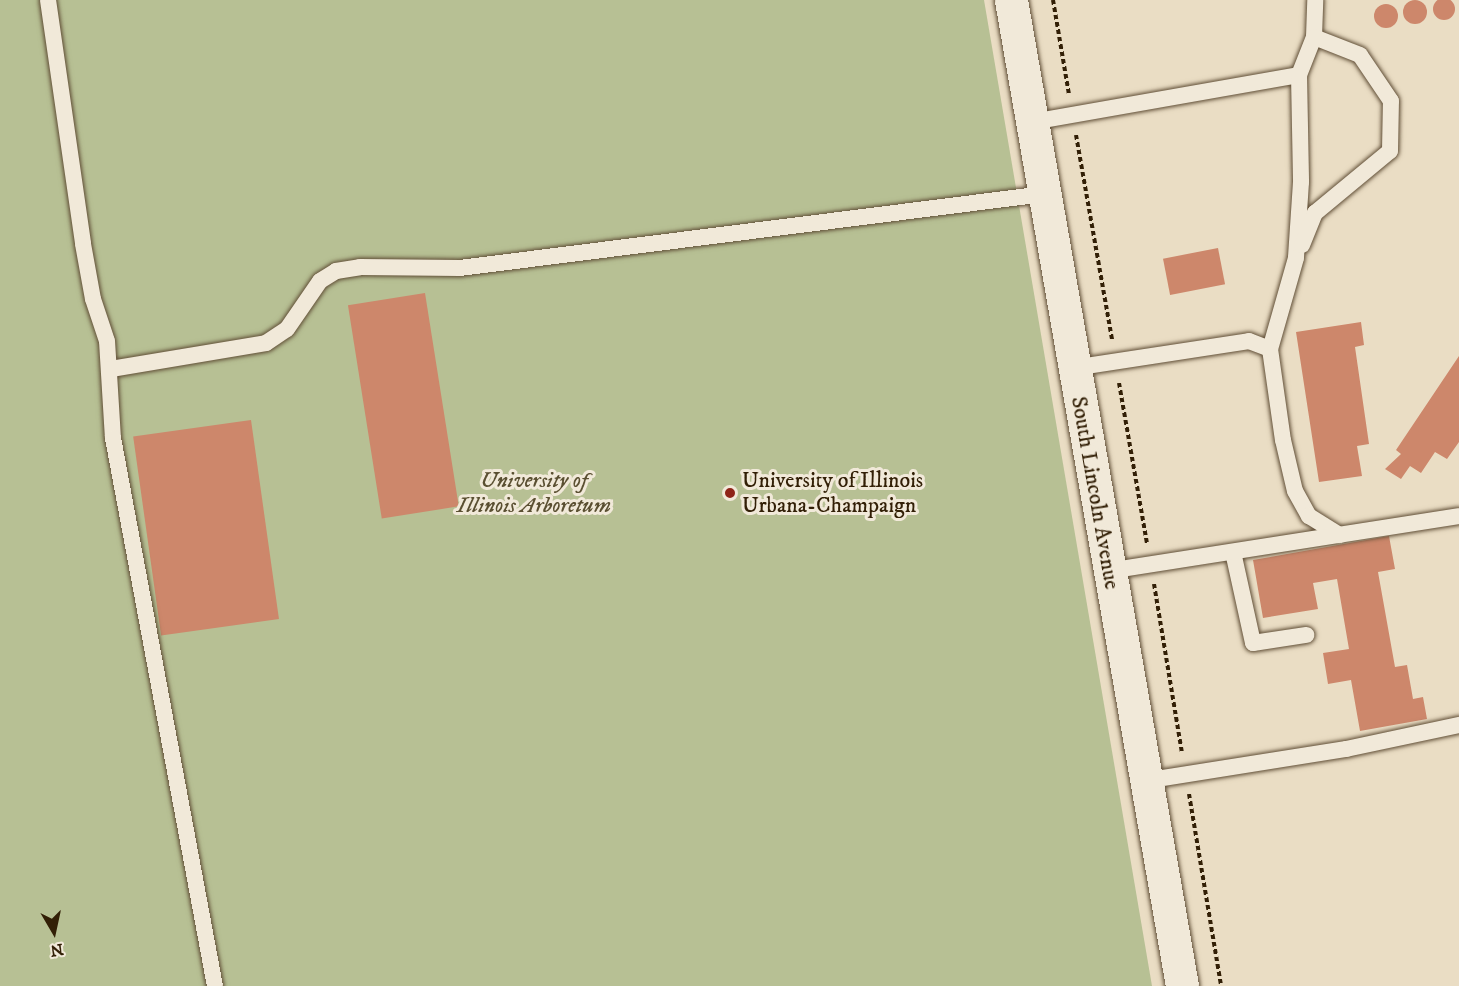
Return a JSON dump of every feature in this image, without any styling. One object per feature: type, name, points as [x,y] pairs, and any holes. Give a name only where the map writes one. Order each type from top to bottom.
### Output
[{"type":"main road","name":"South Lincoln Avenue","points":[[1011,0],[1144,781],[1182,986]]},
{"type":"lane","points":[[48,0],[83,244],[111,369],[113,438],[215,986]]},
{"type":"lane","points":[[1296,258],[1301,182],[1299,75],[1314,37],[1315,0]]},
{"type":"lane","points":[[1314,37],[1360,55],[1391,101],[1390,151],[1315,213],[1296,258],[1270,350],[1282,440],[1295,491],[1309,516],[1339,535]]},
{"type":"lane","points":[[1032,122],[1299,75]]},
{"type":"lane","points":[[111,369],[266,343],[287,329],[320,281],[336,271],[360,267],[460,268],[1044,194]]},
{"type":"lane","points":[[1073,368],[1249,341],[1270,350]]},
{"type":"lane","points":[[1108,571],[1459,516]]},
{"type":"lane","points":[[1233,552],[1253,643],[1306,635]]},
{"type":"lane","points":[[1144,781],[1346,749],[1459,725]]},
{"type":"path","points":[[1053,0],[1221,986]]},
{"type":"green space","name":"University of Illinois Arboretum","points":[[0,0],[984,0],[1152,986],[0,986]]},
{"type":"building","points":[[1444,-2],[1452,1],[1455,9],[1452,17],[1444,20],[1436,17],[1433,9],[1436,1]]},
{"type":"building","points":[[1415,0],[1424,3],[1427,12],[1424,21],[1415,24],[1406,21],[1403,12],[1406,3]]},
{"type":"building","points":[[1381,4],[1391,4],[1398,11],[1398,21],[1391,28],[1381,28],[1374,21],[1374,11]]},
{"type":"building","points":[[1218,248],[1225,284],[1170,295],[1163,259]]},
{"type":"building","points":[[425,293],[459,506],[382,519],[348,305]]},
{"type":"building","points":[[1361,322],[1364,345],[1355,347],[1369,444],[1357,446],[1362,476],[1319,482],[1296,332]]},
{"type":"building","points":[[1459,356],[1459,442],[1447,459],[1435,452],[1421,473],[1410,466],[1401,479],[1385,469],[1401,454],[1396,450]]},
{"type":"building","points":[[251,420],[279,619],[161,636],[133,437]]},
{"type":"building","points":[[1389,536],[1395,569],[1378,572],[1395,667],[1407,665],[1413,699],[1423,697],[1427,719],[1360,731],[1351,680],[1328,684],[1323,653],[1349,649],[1337,579],[1313,583],[1318,609],[1263,618],[1253,560]]},
{"type":"place","name":"University of Illinois Urbana-Champaign","points":[[730,493]]}]
